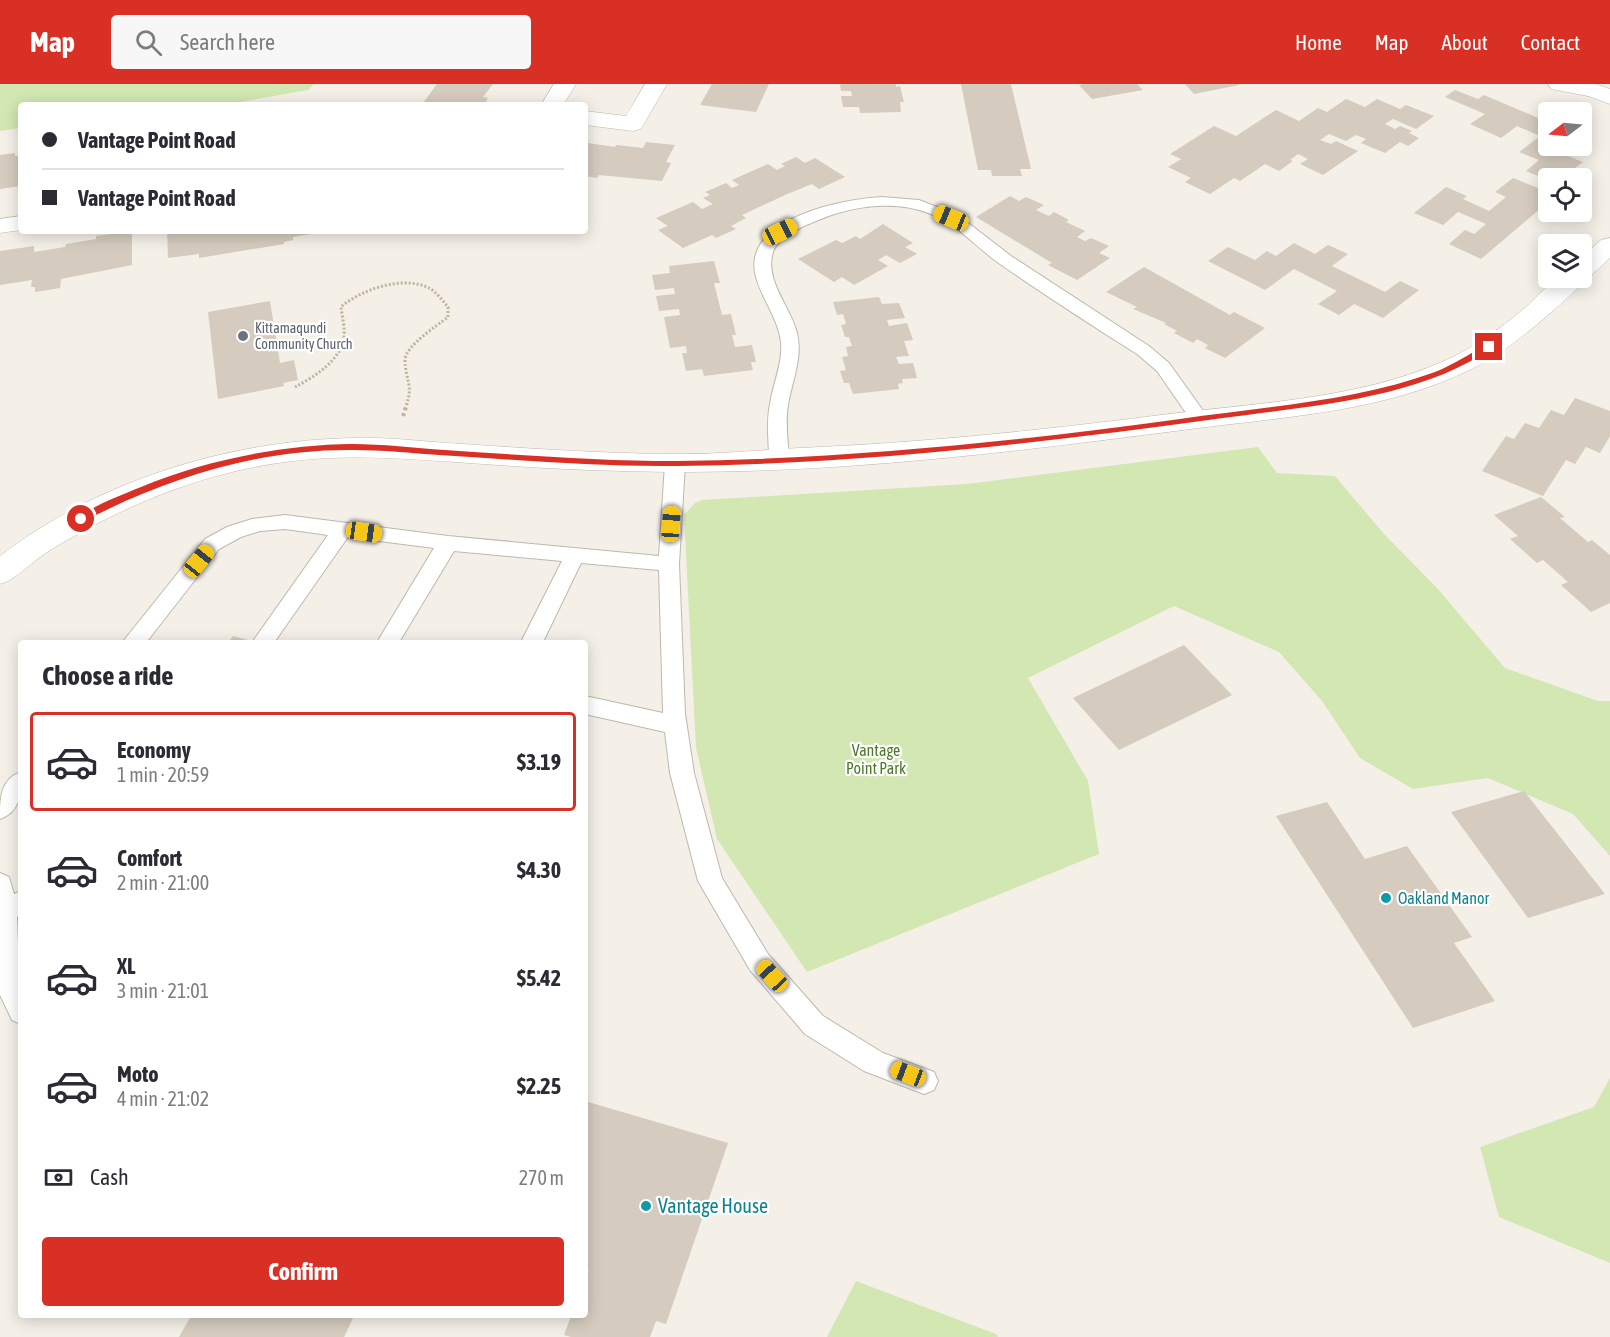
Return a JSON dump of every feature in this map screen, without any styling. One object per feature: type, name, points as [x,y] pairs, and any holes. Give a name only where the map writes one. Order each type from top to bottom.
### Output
[{"type":"street","points":[[554,102],[565,84]]},
{"type":"street","points":[[588,118],[633,124],[656,84]]},
{"type":"street","points":[[1559,84],[1593,90],[1610,97]]},
{"type":"street","points":[[0,226],[18,223]]},
{"type":"street","points":[[1592,261],[1610,245]]},
{"type":"street","points":[[2,566],[62,529],[119,500],[175,477],[227,462],[295,451],[352,447],[675,464],[872,456],[974,447],[1320,402],[1384,389],[1439,373],[1472,358],[1506,336],[1562,288]]},
{"type":"lane","points":[[779,459],[779,406],[790,363],[790,347],[788,332],[765,276],[763,266],[765,249],[780,232],[820,213],[842,206],[863,204],[891,202],[925,207],[951,218],[998,255],[1143,350],[1163,367],[1200,419]]},
{"type":"lane","points":[[675,464],[669,564],[675,725],[682,772],[710,881],[759,962],[814,1025],[874,1062],[924,1081]]},
{"type":"lane","points":[[135,640],[212,544],[234,532],[259,524],[285,522],[448,543],[669,564]]},
{"type":"lane","points":[[264,640],[343,529]]},
{"type":"lane","points":[[389,640],[448,543]]},
{"type":"lane","points":[[533,640],[575,555]]},
{"type":"lane","points":[[588,706],[675,725]]},
{"type":"lane","points":[[0,809],[18,785]]},
{"type":"lane","points":[[0,884],[8,910],[13,977],[18,999]]},
{"type":"path","points":[[295,387],[308,381],[324,368],[338,351],[344,339],[342,307],[348,299],[382,286],[427,287],[448,307],[448,317],[410,347],[405,358],[405,368],[411,382],[411,393],[402,420]]},
{"type":"green space","points":[[0,84],[314,84],[308,90],[240,102],[18,102],[18,128],[0,131]]},
{"type":"green space","name":"Vantage Point Park","points":[[1258,447],[1277,473],[1335,476],[1384,534],[1437,588],[1505,668],[1598,701],[1610,701],[1610,856],[1573,814],[1488,778],[1413,789],[1360,758],[1322,701],[1279,652],[1174,606],[1028,678],[1088,781],[1099,854],[807,972],[717,839],[696,748],[684,515],[695,503],[702,500],[967,484]]},
{"type":"green space","points":[[1610,1078],[1610,1263],[1499,1217],[1480,1147],[1594,1107]]},
{"type":"green space","points":[[856,1281],[996,1334],[998,1337],[827,1337]]},
{"type":"building","points":[[437,84],[493,84],[483,97],[488,98],[486,102],[424,102]]},
{"type":"building","points":[[712,84],[769,84],[756,112],[700,105]]},
{"type":"building","points":[[840,84],[896,84],[896,87],[900,86],[904,102],[900,102],[901,112],[860,113],[859,107],[843,107],[841,96],[852,96],[851,91],[841,91]]},
{"type":"building","points":[[961,84],[1011,84],[1031,169],[1020,169],[1022,176],[992,176],[991,170],[978,170]]},
{"type":"building","points":[[1137,84],[1143,90],[1092,99],[1079,85]]},
{"type":"building","points":[[1185,84],[1239,84],[1239,85],[1194,94]]},
{"type":"building","points":[[1455,90],[1478,99],[1484,95],[1538,118],[1538,135],[1517,126],[1501,138],[1470,124],[1485,114],[1445,97]]},
{"type":"building","points":[[1346,99],[1365,107],[1377,99],[1400,109],[1406,105],[1434,116],[1416,129],[1393,119],[1385,124],[1395,129],[1400,126],[1412,131],[1409,133],[1419,138],[1408,146],[1400,142],[1385,153],[1361,143],[1366,139],[1356,135],[1346,141],[1329,134],[1320,140],[1331,144],[1336,141],[1358,151],[1323,175],[1300,164],[1308,159],[1298,154],[1290,160],[1293,161],[1279,171],[1265,164],[1240,181],[1234,178],[1210,194],[1185,182],[1191,178],[1168,167],[1181,159],[1170,154],[1214,126],[1236,136],[1276,110],[1299,121],[1318,108],[1327,112]]},
{"type":"building","points":[[1538,138],[1538,156],[1568,156],[1583,162],[1575,168],[1538,168],[1538,176],[1526,171],[1539,160],[1519,152]]},
{"type":"building","points":[[646,142],[675,145],[666,162],[671,163],[662,181],[599,175],[597,178],[588,176],[588,143],[643,148]]},
{"type":"building","points":[[15,153],[15,156],[18,156],[18,186],[0,189],[0,155]]},
{"type":"building","points":[[796,157],[805,163],[815,158],[845,177],[819,189],[812,184],[785,195],[742,215],[746,218],[731,226],[736,229],[716,238],[712,235],[683,248],[658,230],[668,226],[656,218],[693,202],[702,209],[713,204],[703,198],[710,195],[705,192],[726,183],[732,188],[739,185],[732,180],[768,164],[777,170],[785,166],[781,164]]},
{"type":"building","points":[[1513,178],[1538,188],[1538,211],[1481,259],[1449,244],[1465,230],[1474,234],[1486,224],[1458,212],[1443,225],[1414,213],[1446,187],[1467,196],[1463,199],[1489,211],[1506,197],[1495,192]]},
{"type":"building","points":[[1010,196],[1019,201],[1026,197],[1044,205],[1036,210],[1049,216],[1054,212],[1069,220],[1066,222],[1085,231],[1077,237],[1085,241],[1091,238],[1109,246],[1099,253],[1110,258],[1077,280],[1048,265],[1052,263],[976,217]]},
{"type":"building","points":[[883,224],[913,243],[905,247],[917,254],[900,263],[886,255],[878,260],[888,266],[854,285],[842,277],[834,282],[798,259],[836,240],[842,243],[856,236],[860,239]]},
{"type":"building","points":[[132,234],[132,265],[61,279],[60,288],[35,292],[35,287],[31,287],[32,280],[0,285],[0,251],[34,246],[34,252],[96,239],[96,236]]},
{"type":"building","points":[[167,234],[311,234],[293,237],[293,240],[284,242],[284,244],[199,258],[199,254],[168,258]]},
{"type":"building","points":[[1294,243],[1315,254],[1328,245],[1348,254],[1332,266],[1385,292],[1400,281],[1419,290],[1383,318],[1354,304],[1339,315],[1318,304],[1337,291],[1294,269],[1265,290],[1208,261],[1228,247],[1255,260],[1267,251],[1276,256]]},
{"type":"building","points":[[714,261],[720,283],[714,283],[722,315],[731,314],[736,335],[732,335],[735,347],[752,345],[756,362],[751,362],[753,370],[704,376],[702,369],[686,371],[682,353],[687,353],[686,346],[670,348],[664,317],[680,315],[679,309],[659,311],[656,296],[675,294],[674,288],[655,290],[652,275],[670,273],[669,266]]},
{"type":"building","points":[[1144,267],[1230,315],[1234,312],[1265,328],[1225,358],[1205,348],[1208,345],[1197,339],[1193,343],[1174,333],[1177,331],[1164,324],[1166,323],[1133,309],[1137,307],[1106,292]]},
{"type":"building","points":[[879,297],[882,304],[899,303],[905,318],[887,320],[889,326],[907,323],[913,340],[904,341],[909,356],[896,357],[899,364],[913,363],[917,378],[902,379],[903,383],[898,384],[899,389],[853,394],[849,383],[844,383],[840,371],[846,370],[842,357],[848,356],[846,347],[852,346],[849,337],[845,337],[841,325],[846,324],[843,314],[837,315],[833,302]]},
{"type":"building","name":"Kittamaqundi Community Church","points":[[270,301],[280,363],[294,360],[298,380],[283,383],[284,386],[218,399],[208,312]]},
{"type":"building","points":[[1575,398],[1610,411],[1610,436],[1600,453],[1586,447],[1575,464],[1566,460],[1543,496],[1482,471],[1506,436],[1514,439],[1525,423],[1539,428],[1551,410],[1564,415]]},
{"type":"building","points":[[1541,497],[1565,517],[1560,518],[1588,542],[1592,540],[1610,555],[1610,603],[1591,612],[1561,585],[1568,582],[1543,560],[1537,563],[1510,539],[1518,536],[1494,515]]},
{"type":"building","points":[[233,636],[248,640],[230,640]]},
{"type":"building","points":[[1184,645],[1232,695],[1119,750],[1073,698]]},
{"type":"building","points":[[1524,791],[1605,894],[1528,918],[1451,812]]},
{"type":"building","name":"Oakland Manor","points":[[1327,802],[1365,859],[1407,846],[1472,937],[1454,943],[1495,1001],[1413,1028],[1276,816]]},
{"type":"building","name":"Vantage House","points":[[588,1102],[728,1143],[666,1324],[656,1321],[650,1337],[571,1337],[564,1335],[570,1318],[588,1318]]},
{"type":"building","points":[[190,1318],[353,1318],[344,1337],[179,1337]]},
{"type":"place","name":"Kittamaqundi Community Church","points":[[243,336]]},
{"type":"place","name":"Oakland Manor","points":[[1386,898]]},
{"type":"place","name":"Vantage House","points":[[646,1206]]},
{"type":"route","points":[[81,519],[119,500],[175,477],[227,462],[295,451],[352,447],[675,464],[872,456],[1083,435],[1320,402],[1384,389],[1439,373],[1472,358],[1489,347]]}]
